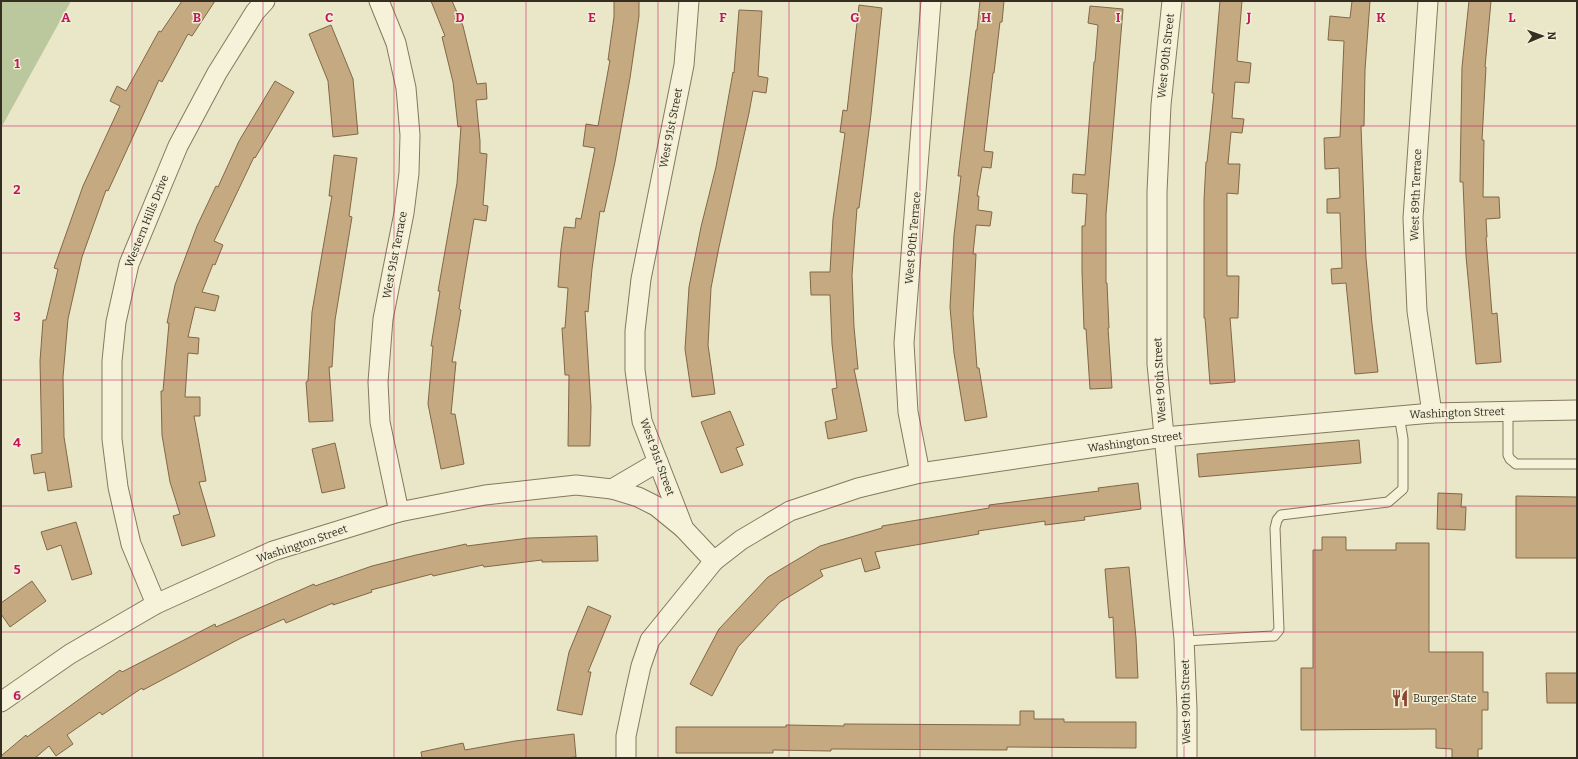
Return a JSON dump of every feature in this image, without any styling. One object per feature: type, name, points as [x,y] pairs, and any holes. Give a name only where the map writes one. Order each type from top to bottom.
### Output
[{"type":"street","name":"Western Hills Drive","points":[[156,604],[130,544],[118,487],[112,439],[112,361],[116,322],[129,264],[178,146],[217,73],[256,12],[265,1]]},
{"type":"street","name":"West 91st Terrace","points":[[379,1],[396,43],[406,88],[410,135],[409,173],[406,200],[383,319],[378,382],[380,422],[399,512]]},
{"type":"street","name":"West 91st Street","points":[[689,1],[684,65],[641,279],[635,331],[636,370],[642,421],[684,529],[714,561]]},
{"type":"street","name":"West 90th Terrace","points":[[920,473],[908,412],[904,343],[931,1]]},
{"type":"street","name":"West 90th Street","points":[[1172,1],[1161,105],[1157,192],[1157,364],[1178,560],[1184,641],[1187,708],[1187,758]]},
{"type":"street","name":"West 89th Terrace","points":[[1428,1],[1413,218],[1417,311],[1432,413]]},
{"type":"street","name":"Washington Street","points":[[714,561],[741,540],[790,511],[858,488],[920,473],[1164,437],[1399,415],[1577,410]]},
{"type":"street","points":[[612,489],[658,462]]},
{"type":"street","name":"Washington Street","points":[[1,702],[70,654],[156,604],[273,551],[399,512],[485,495],[576,485],[612,489],[638,497],[656,506],[684,529]]},
{"type":"street","points":[[626,758],[626,736],[630,715],[641,666],[650,640],[714,561]]},
{"type":"lane","points":[[1508,411],[1508,455],[1516,464],[1577,464]]},
{"type":"lane","points":[[1184,641],[1274,636],[1279,630],[1275,528],[1277,520],[1281,514],[1388,502],[1393,500],[1403,489],[1403,439],[1399,415]]},
{"type":"green space","points":[[1,1],[71,1],[1,128]]},
{"type":"building","points":[[182,1],[215,1],[192,36],[188,34],[162,82],[159,80],[108,191],[106,190],[82,257],[68,319],[63,377],[64,437],[72,487],[48,491],[45,472],[34,474],[31,455],[42,453],[40,361],[43,320],[46,320],[58,269],[54,268],[83,186],[120,106],[110,101],[117,86],[126,91],[159,31],[161,32]]},
{"type":"building","points":[[431,1],[452,1],[463,26],[477,84],[486,83],[487,99],[476,100],[480,153],[487,154],[483,205],[488,206],[486,221],[474,219],[452,362],[456,362],[451,414],[455,414],[464,464],[441,469],[428,404],[433,346],[431,346],[440,291],[438,291],[457,183],[461,126],[458,127],[453,82],[442,37],[445,36]]},
{"type":"building","points":[[614,1],[639,1],[639,16],[615,162],[604,212],[600,211],[588,312],[585,311],[591,407],[590,446],[568,446],[569,375],[565,375],[562,328],[565,328],[568,288],[558,287],[561,249],[564,227],[575,228],[576,218],[581,219],[595,148],[583,146],[586,124],[598,126],[610,60],[608,60],[614,17]]},
{"type":"building","points":[[980,1],[1004,1],[993,73],[984,151],[993,152],[991,168],[982,167],[977,196],[979,196],[978,210],[992,212],[990,226],[976,225],[973,254],[976,254],[973,314],[977,368],[979,368],[987,417],[965,421],[954,353],[950,307],[954,235],[961,176],[958,176]]},
{"type":"building","points":[[1220,1],[1242,1],[1237,61],[1251,63],[1249,83],[1235,82],[1232,118],[1244,119],[1242,133],[1231,132],[1228,164],[1240,164],[1238,194],[1227,193],[1227,276],[1239,276],[1238,318],[1230,318],[1235,382],[1210,384],[1204,318],[1204,200],[1206,162],[1214,93],[1212,93]]},
{"type":"building","points":[[1352,1],[1370,1],[1365,70],[1364,126],[1361,126],[1366,258],[1378,372],[1355,374],[1346,283],[1332,284],[1331,269],[1342,268],[1340,213],[1327,213],[1327,199],[1340,198],[1339,168],[1325,169],[1324,138],[1340,137],[1344,41],[1328,40],[1330,16],[1350,18]]},
{"type":"building","points":[[1469,1],[1491,1],[1485,67],[1482,140],[1484,140],[1483,197],[1499,197],[1500,218],[1486,219],[1486,238],[1492,314],[1497,313],[1501,362],[1476,364],[1466,256],[1463,182],[1460,182],[1462,67]]},
{"type":"building","points":[[859,5],[882,8],[871,114],[859,208],[857,208],[852,275],[854,327],[858,369],[854,369],[867,431],[828,439],[825,422],[837,419],[832,389],[837,388],[832,344],[830,295],[811,295],[810,272],[830,272],[833,219],[845,133],[840,132],[843,110],[847,111]]},
{"type":"building","points":[[1090,6],[1123,9],[1106,214],[1106,283],[1112,388],[1090,389],[1086,329],[1084,329],[1082,271],[1082,226],[1085,226],[1087,194],[1072,193],[1073,174],[1085,175],[1098,25],[1088,23]]},
{"type":"building","points":[[739,10],[762,11],[758,76],[768,78],[766,93],[753,91],[711,288],[708,345],[715,394],[692,397],[685,349],[689,287],[701,227],[716,167],[733,72],[734,73]]},
{"type":"building","points":[[331,25],[353,79],[358,134],[333,137],[328,81],[309,34]]},
{"type":"building","points":[[275,81],[294,92],[255,158],[254,157],[214,241],[223,245],[215,265],[213,264],[202,292],[219,296],[215,311],[195,307],[188,337],[199,338],[198,354],[188,353],[185,397],[200,397],[200,416],[194,416],[206,481],[199,482],[215,536],[182,546],[173,516],[180,514],[170,482],[162,435],[161,391],[163,391],[169,323],[167,323],[175,285],[197,226],[216,186],[218,187],[239,141]]},
{"type":"building","points":[[334,155],[357,158],[349,216],[352,217],[335,320],[332,367],[329,367],[333,421],[309,422],[306,382],[308,381],[312,312],[332,196],[329,196]]},
{"type":"building","points":[[730,411],[744,445],[736,448],[743,465],[721,473],[701,422]]},
{"type":"building","points":[[1359,440],[1361,463],[1199,477],[1197,454]]},
{"type":"building","points":[[335,443],[345,488],[322,493],[312,449]]},
{"type":"building","points":[[1138,483],[1141,509],[1084,517],[1085,520],[1045,525],[1045,521],[978,531],[979,534],[875,552],[880,568],[865,572],[861,558],[820,570],[823,576],[780,602],[738,647],[712,696],[690,684],[719,629],[768,577],[820,546],[882,528],[882,526],[989,508],[989,505],[1099,491],[1098,488]]},
{"type":"building","points":[[1438,493],[1462,494],[1461,507],[1466,507],[1465,530],[1437,529]]},
{"type":"building","points":[[1516,496],[1577,497],[1577,558],[1516,558]]},
{"type":"building","points":[[76,522],[92,574],[72,580],[61,545],[47,550],[41,532]]},
{"type":"building","points":[[597,536],[598,561],[542,562],[542,560],[484,567],[483,565],[433,576],[432,574],[371,590],[372,592],[333,605],[333,603],[286,623],[284,619],[241,638],[143,690],[142,688],[102,715],[100,712],[67,735],[73,744],[56,756],[49,746],[35,758],[1,758],[1,756],[26,735],[27,737],[120,670],[122,672],[215,624],[216,627],[314,584],[315,586],[372,566],[466,544],[467,546],[529,538]]},
{"type":"building","points":[[1322,537],[1346,537],[1346,550],[1396,550],[1396,543],[1429,543],[1429,652],[1483,652],[1483,692],[1488,692],[1488,710],[1482,710],[1482,749],[1478,749],[1478,758],[1452,758],[1452,749],[1436,748],[1436,729],[1301,730],[1301,668],[1313,668],[1313,550],[1322,550]]},
{"type":"building","points":[[1129,567],[1136,638],[1138,678],[1116,678],[1113,617],[1109,618],[1105,569]]},
{"type":"building","points":[[32,581],[46,601],[10,627],[1,614],[1,603]]},
{"type":"building","points":[[588,606],[611,616],[588,672],[591,672],[582,715],[557,710],[569,652]]},
{"type":"building","points":[[1546,673],[1577,673],[1577,703],[1547,703]]},
{"type":"building","points":[[1020,711],[1034,711],[1034,719],[1064,719],[1064,722],[1136,722],[1136,748],[1007,747],[1007,750],[831,749],[831,751],[773,750],[773,753],[676,753],[676,727],[786,727],[786,725],[844,726],[844,724],[1020,725]]},
{"type":"building","points":[[574,734],[576,757],[422,758],[421,752],[463,743],[465,750],[515,741]]},
{"type":"place","name":"Burger State","points":[[1400,698]]}]
